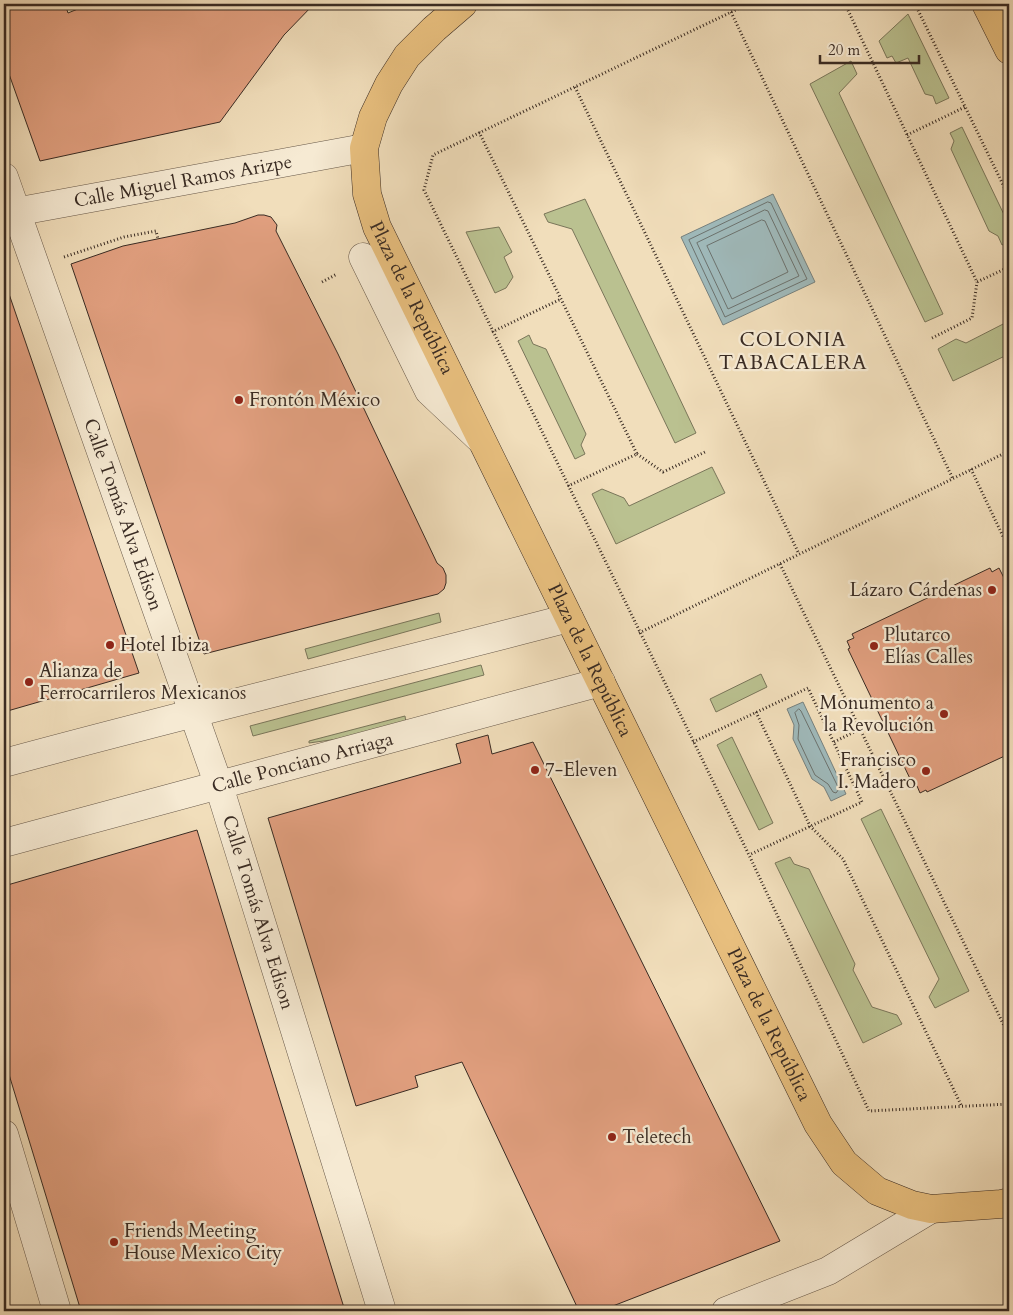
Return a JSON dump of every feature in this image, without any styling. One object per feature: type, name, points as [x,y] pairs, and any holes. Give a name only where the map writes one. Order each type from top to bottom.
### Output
[{"type":"main road","name":"Plaza de la República","points":[[463,4],[407,56],[389,84],[373,117],[364,148],[367,194],[376,227],[818,1124],[844,1163],[877,1191],[912,1205],[931,1208],[1009,1202]]},
{"type":"main road","points":[[986,4],[1009,50]]},
{"type":"street","name":"Calle Miguel Ramos Arizpe","points":[[10,212],[364,148]]},
{"type":"street","name":"Calle Tomás Alva Edison","points":[[4,177],[10,212],[219,786],[382,1311]]},
{"type":"street","points":[[363,257],[429,391],[482,441]]},
{"type":"street","points":[[4,763],[152,723],[569,618]]},
{"type":"street","name":"Calle Ponciano Arriaga","points":[[4,843],[601,682]]},
{"type":"street","points":[[4,1134],[57,1311]]},
{"type":"street","points":[[726,1311],[828,1271],[931,1208]]},
{"type":"path","points":[[748,4],[433,155],[424,190],[748,855],[869,1111],[1009,1104]]},
{"type":"path","points":[[845,4],[977,282],[972,318],[932,338]]},
{"type":"path","points":[[915,4],[1009,197]]},
{"type":"path","points":[[731,12],[952,479]]},
{"type":"path","points":[[575,87],[799,554]]},
{"type":"path","points":[[907,135],[965,106]]},
{"type":"path","points":[[479,132],[637,454],[663,472],[705,452]]},
{"type":"path","points":[[63,258],[124,237],[156,231],[158,239]]},
{"type":"path","points":[[977,282],[1009,267]]},
{"type":"path","points":[[492,332],[560,299]]},
{"type":"path","points":[[639,633],[1009,451]]},
{"type":"path","points":[[568,486],[637,454]]},
{"type":"path","points":[[971,469],[1009,549]]},
{"type":"path","points":[[780,564],[1009,1036]]},
{"type":"path","points":[[692,742],[808,688],[862,802],[748,855]]},
{"type":"path","points":[[756,712],[810,826],[843,859],[962,1107]]},
{"type":"path","points":[[834,742],[860,729]]},
{"type":"green space","points":[[908,14],[949,98],[936,104],[933,96],[925,94],[908,58],[896,63],[892,56],[887,58],[879,41]]},
{"type":"green space","points":[[851,61],[857,74],[839,93],[943,314],[925,322],[810,84]]},
{"type":"green space","points":[[962,127],[1009,225],[1009,242],[1002,245],[998,236],[989,231],[951,149],[954,141],[950,133]]},
{"type":"green space","points":[[585,199],[696,433],[675,443],[572,229],[548,222],[544,214]]},
{"type":"green space","points":[[499,227],[512,252],[504,257],[513,277],[506,288],[495,293],[466,232]]},
{"type":"green space","points":[[1009,321],[1009,354],[953,381],[938,349],[956,339],[966,343]]},
{"type":"green space","points":[[529,335],[533,344],[546,349],[586,434],[581,445],[585,454],[575,459],[518,341]]},
{"type":"green space","points":[[712,467],[725,493],[616,544],[592,494],[602,489],[624,498],[629,506]]},
{"type":"green space","points":[[439,613],[441,622],[308,659],[305,649]]},
{"type":"green space","points":[[481,665],[484,675],[253,736],[250,726]]},
{"type":"green space","points":[[761,674],[767,687],[716,712],[710,699]]},
{"type":"green space","points":[[405,716],[406,723],[359,736],[309,743],[309,741]]},
{"type":"green space","points":[[732,737],[773,823],[759,830],[717,745]]},
{"type":"green space","points":[[881,809],[969,991],[935,1008],[929,997],[939,979],[861,819]]},
{"type":"green space","points":[[790,857],[794,864],[809,869],[855,964],[853,970],[872,1007],[897,1015],[902,1024],[863,1043],[775,863]]},
{"type":"water","points":[[773,194],[815,282],[723,325],[681,237]]},
{"type":"water","points":[[803,702],[846,794],[831,801],[824,787],[812,779],[793,739],[794,725],[787,709]]},
{"type":"building","points":[[4,4],[65,4],[68,13],[90,4],[314,4],[284,35],[220,122],[40,161],[4,60]]},
{"type":"building","name":"Frontón México","points":[[258,215],[271,217],[277,225],[276,231],[338,354],[437,563],[443,568],[446,575],[446,583],[444,589],[438,594],[204,654],[71,264],[123,246],[235,223]]},
{"type":"building","points":[[8,291],[139,673],[4,712],[4,292]]},
{"type":"building","name":"Monumento a la Revolución","points":[[990,568],[992,572],[999,568],[1009,588],[1009,754],[927,792],[926,790],[920,793],[917,786],[914,787],[848,649],[850,648],[847,641],[854,638],[852,634]]},
{"type":"building","points":[[488,735],[492,754],[533,742],[780,1241],[600,1311],[579,1311],[462,1062],[415,1076],[418,1087],[356,1106],[268,818],[461,763],[456,744]]},
{"type":"building","points":[[197,830],[345,1311],[81,1311],[4,1058],[4,886]]},
{"type":"place","name":"Frontón México","points":[[239,400]]},
{"type":"place","name":"Lázaro Cárdenas","points":[[992,590]]},
{"type":"place","name":"Hotel Ibiza","points":[[110,645]]},
{"type":"place","name":"Plutarco Elías Calles","points":[[874,646]]},
{"type":"place","name":"Alianza de Ferrocarrileros Mexicanos","points":[[29,682]]},
{"type":"place","name":"Monumento a la Revolución","points":[[944,714]]},
{"type":"place","name":"7-Eleven","points":[[535,770]]},
{"type":"place","name":"Francisco I. Madero","points":[[926,771]]},
{"type":"place","name":"Teletech","points":[[612,1137]]},
{"type":"place","name":"Friends Meeting House Mexico City","points":[[114,1242]]},
{"type":"district","name":"COLONIA TABACALERA","points":[[793,350]]}]
